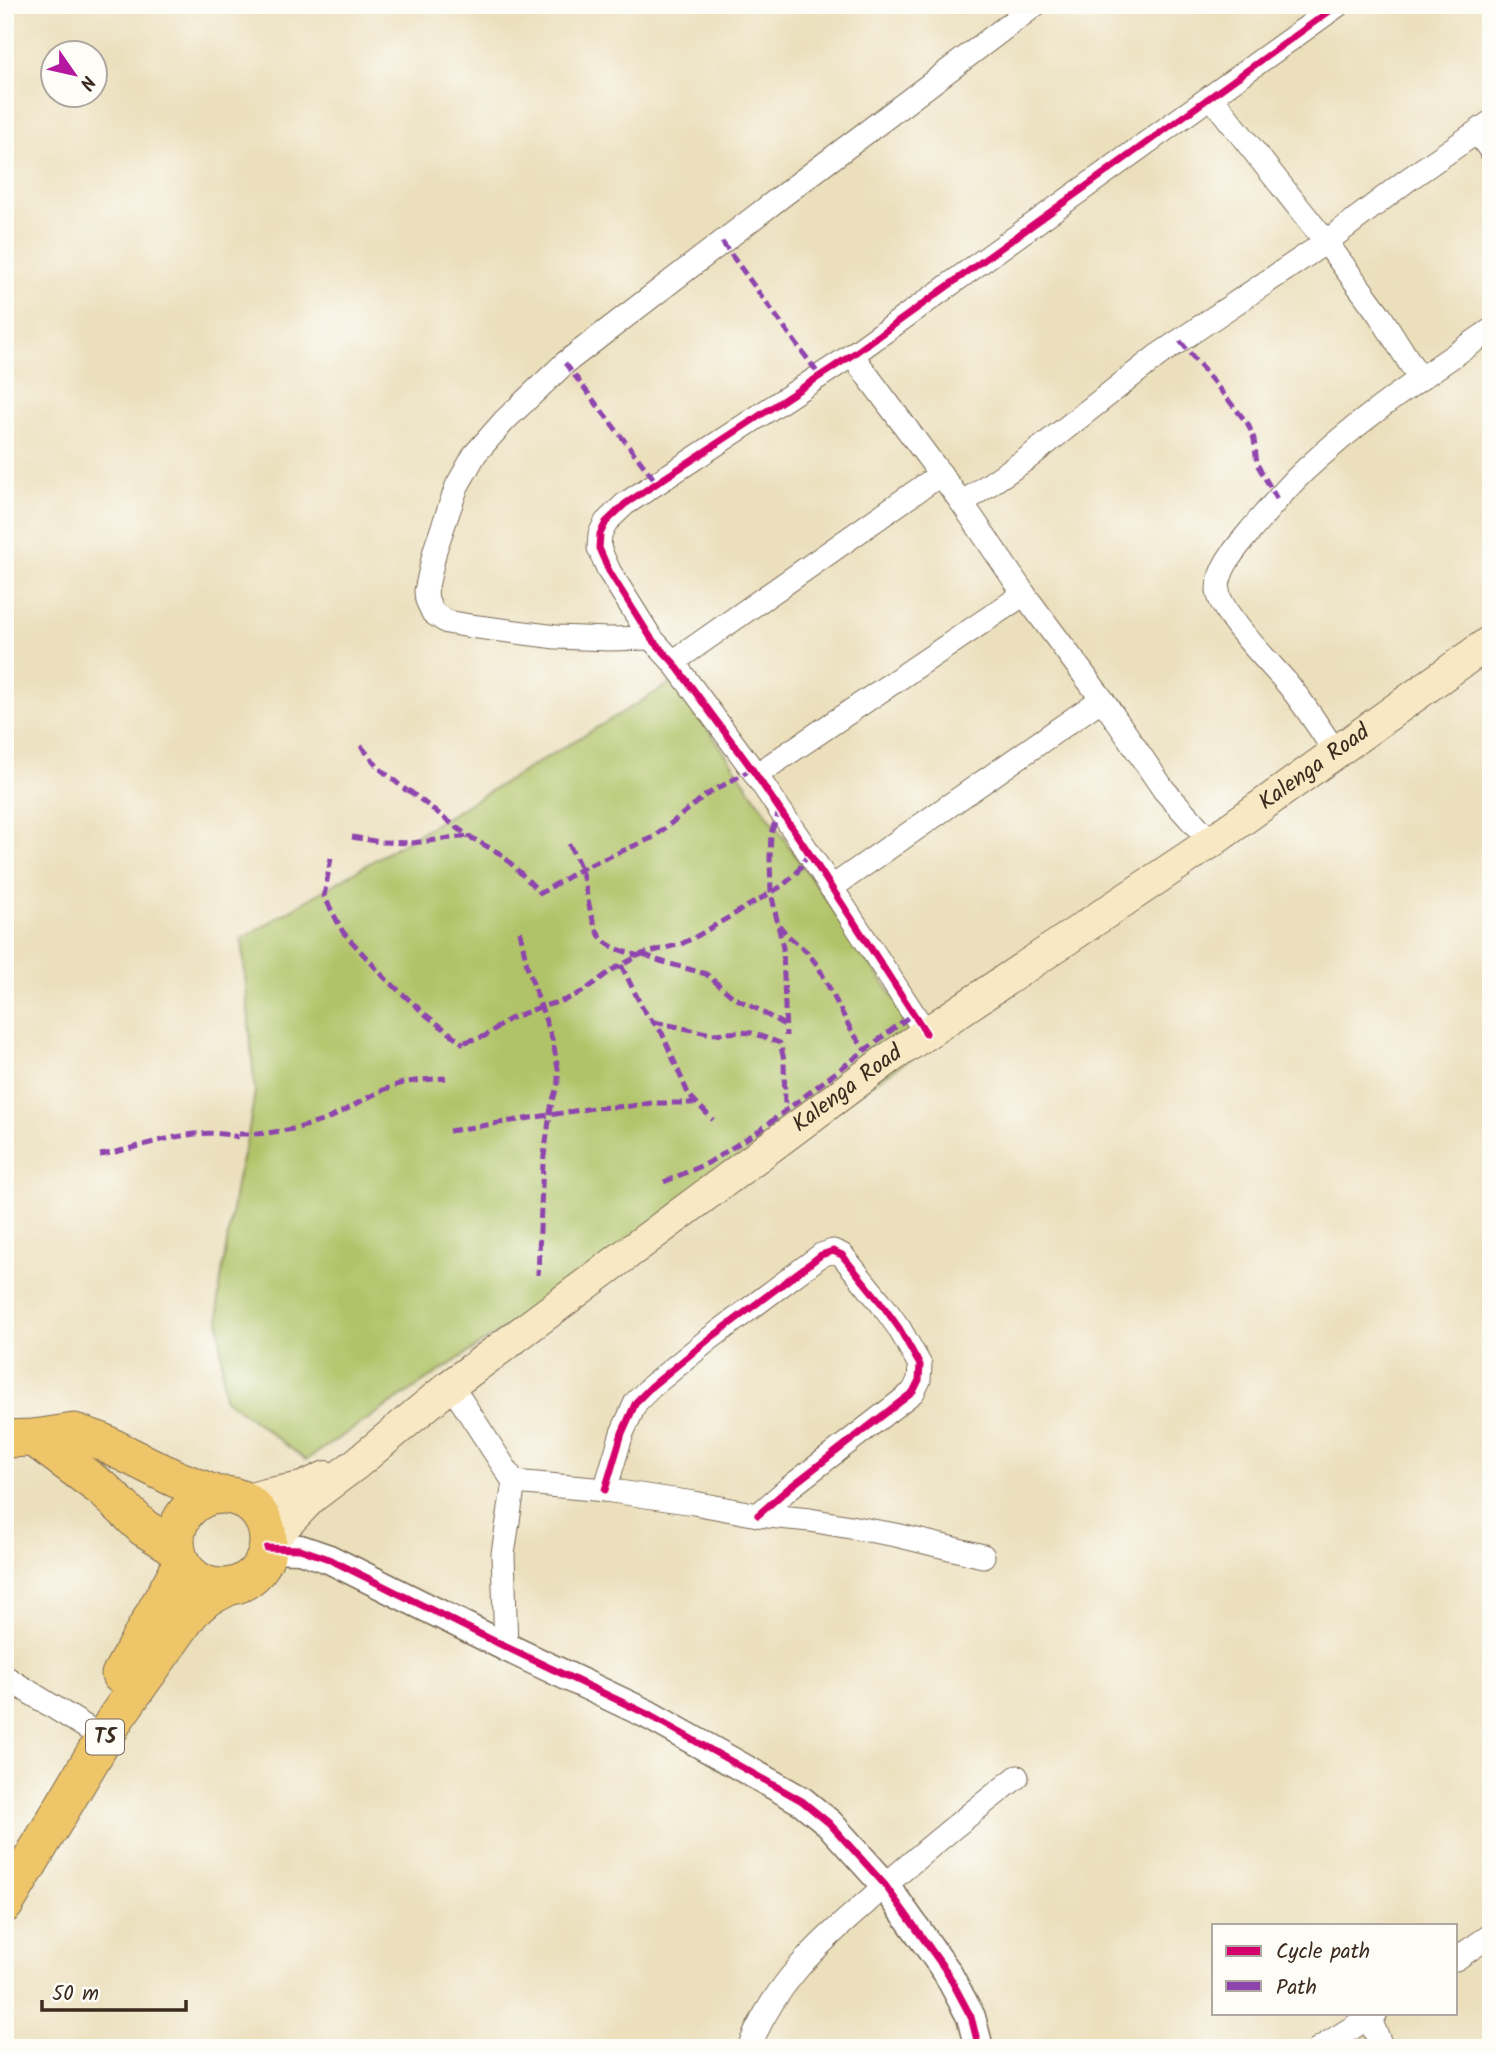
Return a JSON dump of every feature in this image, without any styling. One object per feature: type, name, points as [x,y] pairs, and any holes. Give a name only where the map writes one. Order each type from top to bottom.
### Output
[{"type":"highway","points":[[20,1438],[74,1432],[100,1441],[174,1478],[252,1506],[264,1520],[267,1545]]},
{"type":"highway","points":[[20,1438],[104,1490],[178,1556],[192,1578],[208,1586],[226,1588]]},
{"type":"highway","name":"T5","points":[[5,1869],[89,1729],[178,1556],[177,1529],[186,1512],[200,1500],[231,1498]]},
{"type":"highway","name":"T5","points":[[5,1904],[117,1716],[145,1675],[191,1612],[205,1599],[243,1583],[257,1571],[266,1556],[267,1545]]},
{"type":"main road","name":"Kalenga Road","points":[[267,1545],[312,1497],[451,1385],[888,1059],[1211,842],[1491,641]]},
{"type":"main road","name":"Kalenga Road","points":[[231,1498],[302,1488],[356,1464]]},
{"type":"street","points":[[651,638],[556,637],[462,625],[438,618],[427,600],[426,591],[435,550],[457,486],[475,453],[555,371],[1035,5]]},
{"type":"street","points":[[926,1033],[756,775],[673,663],[651,638],[609,571],[599,548],[600,534],[606,522],[625,504],[852,355],[1338,5]]},
{"type":"street","points":[[1211,97],[1326,242],[1379,314],[1420,379]]},
{"type":"street","points":[[962,503],[1028,458],[1157,356],[1326,242],[1406,181],[1484,127],[1491,151]]},
{"type":"street","points":[[1336,752],[1306,709],[1222,603],[1218,590],[1226,563],[1277,499],[1304,471],[1345,435],[1491,330]]},
{"type":"street","points":[[852,355],[962,503],[1164,790],[1211,842]]},
{"type":"street","points":[[673,663],[941,474]]},
{"type":"street","points":[[756,775],[1024,594]]},
{"type":"street","points":[[831,888],[1102,699]]},
{"type":"street","points":[[605,1490],[622,1433],[636,1402],[708,1340],[821,1255],[833,1251],[842,1255],[899,1328],[920,1365],[919,1380],[913,1392],[758,1515]]},
{"type":"street","points":[[451,1385],[514,1482],[503,1554],[506,1647]]},
{"type":"street","points":[[514,1482],[605,1490],[758,1515],[810,1520],[896,1535],[983,1556]]},
{"type":"street","points":[[267,1545],[314,1552],[647,1714],[802,1801],[829,1823],[885,1885],[947,1972],[971,2017],[979,2048]]},
{"type":"street","points":[[5,1677],[89,1729]]},
{"type":"street","points":[[750,2048],[759,2024],[783,1984],[814,1949],[885,1885],[1017,1777]]},
{"type":"street","points":[[1458,1958],[1491,1935]]},
{"type":"street","points":[[1320,2048],[1372,2015],[1382,2048]]},
{"type":"green space","points":[[675,681],[928,1047],[306,1460],[224,1398],[218,1299],[237,1179],[255,1092],[242,939]]},
{"type":"marked path","points":[[722,242],[820,376]]},
{"type":"marked path","points":[[1180,341],[1248,424],[1254,439],[1257,464],[1277,499]]},
{"type":"marked path","points":[[565,363],[657,483]]},
{"type":"marked path","points":[[361,746],[379,768],[407,791]]},
{"type":"marked path","points":[[408,790],[468,836],[501,854],[541,893],[581,869],[654,837],[706,795],[752,769]]},
{"type":"marked path","points":[[780,809],[771,833],[770,859],[771,892],[783,948],[786,1036]]},
{"type":"marked path","points":[[352,837],[380,842],[412,843],[468,836]]},
{"type":"marked path","points":[[569,844],[581,870],[599,934],[611,946],[639,956]]},
{"type":"marked path","points":[[465,1042],[485,1036],[509,1019],[584,991],[612,970],[642,954],[681,944],[697,936],[782,886],[796,874],[809,853]]},
{"type":"marked path","points":[[331,858],[324,896],[343,932],[385,978],[426,1015],[464,1044]]},
{"type":"marked path","points":[[779,925],[818,966],[851,1030],[865,1050]]},
{"type":"marked path","points":[[520,931],[527,966],[553,1042],[558,1069],[558,1083],[551,1107],[543,1163],[538,1275]]},
{"type":"marked path","points":[[643,954],[706,974],[733,997],[786,1026]]},
{"type":"marked path","points":[[621,965],[643,1009],[662,1033],[687,1091],[713,1120]]},
{"type":"marked path","points":[[664,1182],[708,1163],[760,1130],[914,1013]]},
{"type":"marked path","points":[[654,1022],[712,1034],[752,1033],[780,1043],[784,1060],[785,1109]]},
{"type":"marked path","points":[[239,1134],[275,1132],[313,1124],[394,1086],[446,1078]]},
{"type":"marked path","points":[[449,1131],[593,1108],[652,1103],[696,1103]]},
{"type":"marked path","points":[[100,1155],[186,1135],[204,1133],[238,1137]]},
{"type":"cycle path","points":[[926,1033],[752,769],[673,662],[651,638],[609,571],[599,548],[600,534],[606,522],[625,504],[852,355],[1338,5]]},
{"type":"cycle path","points":[[605,1490],[622,1433],[636,1402],[708,1340],[821,1255],[833,1251],[842,1255],[899,1328],[920,1365],[919,1380],[913,1392],[758,1515]]},
{"type":"cycle path","points":[[267,1548],[300,1549],[329,1559],[647,1714],[802,1801],[829,1823],[885,1885],[947,1972],[971,2017],[979,2048]]}]
